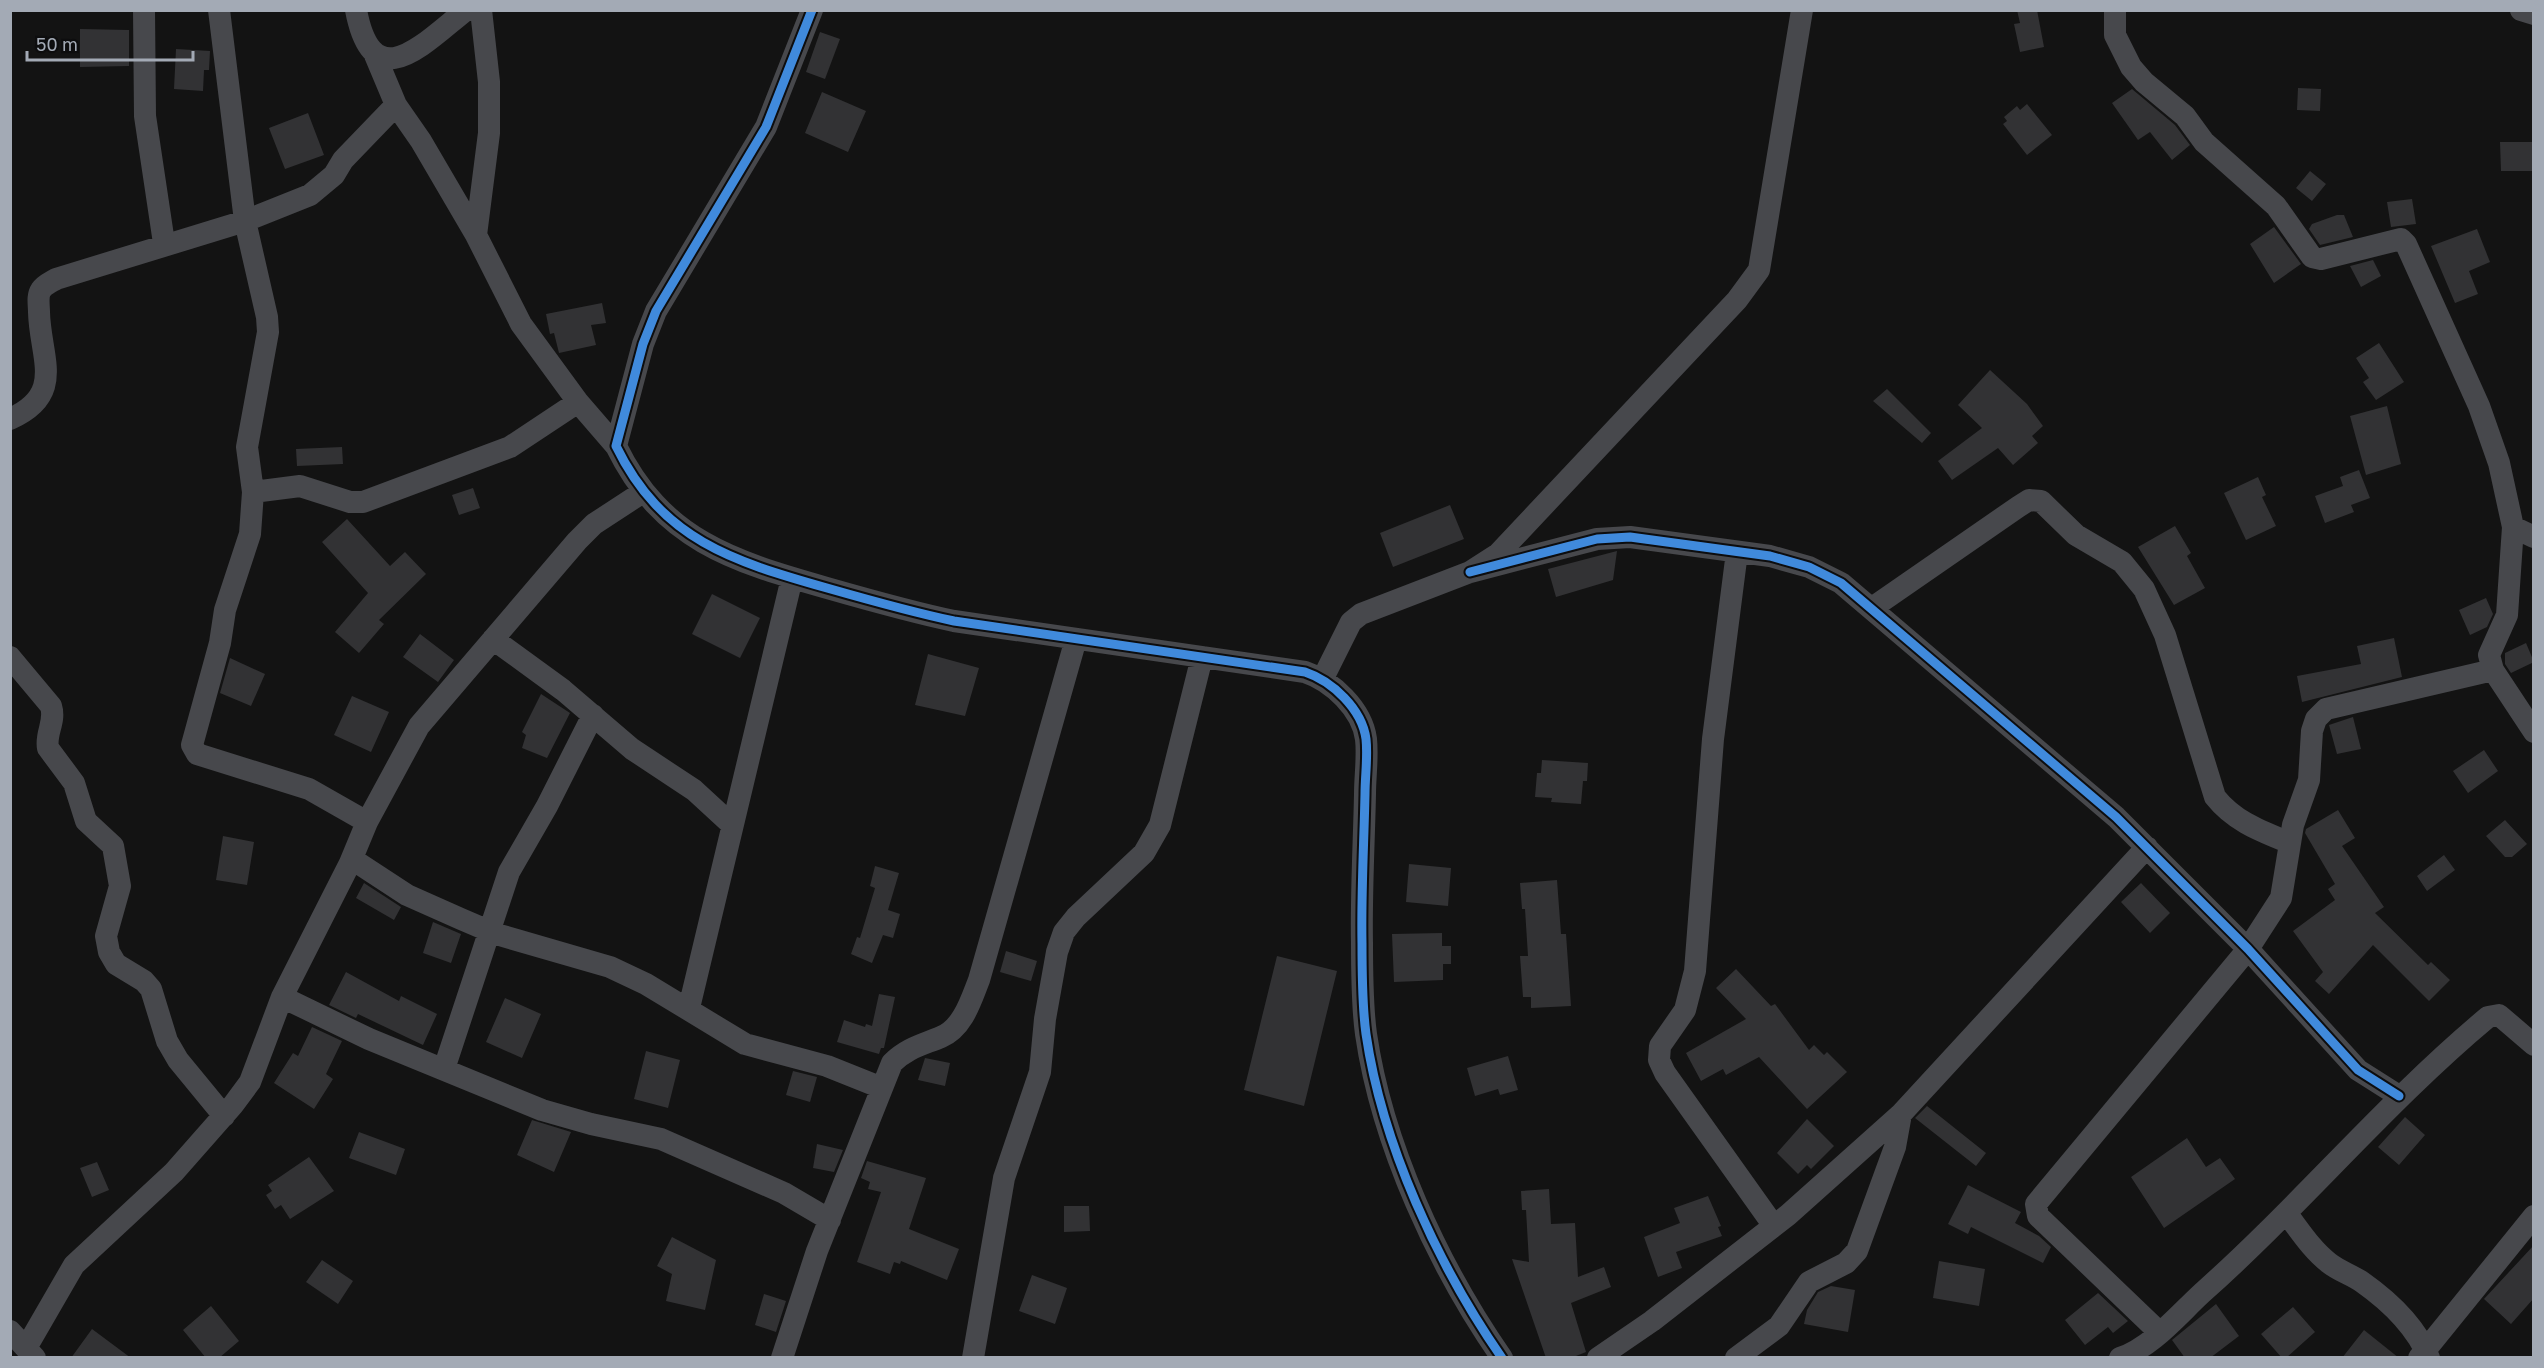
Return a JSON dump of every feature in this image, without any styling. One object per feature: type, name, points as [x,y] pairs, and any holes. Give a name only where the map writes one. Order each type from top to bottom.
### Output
[{"type":"street","points":[[144,10],[145,116],[164,243]]},
{"type":"street","points":[[219,10],[245,221],[267,317],[268,332],[247,447],[253,492],[253,516],[248,545],[225,610],[220,643],[192,745],[198,754],[309,789],[367,822]]},
{"type":"street","points":[[356,10],[366,46],[375,55],[396,105],[421,141],[476,235],[521,324],[578,402],[616,446],[643,492],[672,521],[702,543],[722,554],[792,578],[914,613],[1305,672],[1323,678],[1344,697],[1366,738],[1362,943],[1366,1033],[1380,1100],[1401,1168],[1436,1243],[1485,1334],[1502,1358]]},
{"type":"street","points":[[375,55],[392,59],[407,56],[466,10]]},
{"type":"street","points":[[476,235],[489,133],[489,82],[481,10]]},
{"type":"street","points":[[616,446],[643,344],[656,311],[766,127],[812,10]]},
{"type":"street","points":[[1470,572],[1498,554],[1547,504],[1737,300],[1759,270],[1802,10]]},
{"type":"street","points":[[2115,10],[2115,35],[2131,67],[2144,82],[2185,116],[2204,142],[2276,206],[2312,257],[2321,259],[2401,239],[2406,244],[2479,406],[2499,463],[2513,527],[2507,615],[2489,656],[2493,670],[2534,732]]},
{"type":"street","points":[[10,419],[24,413],[36,402],[47,383],[47,370],[39,333],[40,290],[56,279],[164,243],[245,221],[310,195],[334,175],[343,160],[396,105]]},
{"type":"street","points":[[253,492],[300,486],[350,502],[363,502],[510,447],[578,402]]},
{"type":"street","points":[[10,1331],[30,1353],[74,1265],[174,1172],[224,1116],[250,1082],[282,997],[352,859],[367,822],[419,726],[577,541],[594,524],[643,492]]},
{"type":"street","points":[[1872,608],[2018,507],[2029,501],[2041,501],[2076,535],[2122,562],[2144,589],[2164,635],[2215,797],[2227,811],[2245,824],[2290,843]]},
{"type":"street","points":[[2513,527],[2534,537]]},
{"type":"street","points":[[1323,678],[1351,622],[1361,614],[1470,572],[1597,539],[1630,537],[1770,556],[1809,567],[1841,583],[1872,608],[2023,736],[2147,847],[2248,950],[2358,1070],[2399,1096]]},
{"type":"street","points":[[1737,552],[1713,740],[1695,971],[1685,1010],[1660,1046],[1659,1060],[1665,1073],[1774,1226]]},
{"type":"street","points":[[690,1008],[792,578]]},
{"type":"street","points":[[493,639],[593,715],[632,749],[694,790],[732,825]]},
{"type":"street","points":[[782,1358],[830,1220],[892,1063],[902,1053],[922,1042],[943,1037],[965,1013],[979,980],[1076,639]]},
{"type":"street","points":[[10,657],[51,706],[54,716],[48,748],[74,783],[86,821],[113,846],[120,886],[106,936],[109,952],[116,964],[144,981],[151,988],[166,1041],[178,1060],[224,1116]]},
{"type":"street","points":[[973,1358],[1005,1178],[1040,1072],[1045,1019],[1057,952],[1064,932],[1076,917],[1144,853],[1160,825],[1202,657]]},
{"type":"street","points":[[2159,1332],[2038,1216],[2036,1204],[2248,950],[2281,898],[2290,843],[2309,780],[2312,731],[2316,718],[2326,709],[2493,670]]},
{"type":"street","points":[[444,1069],[509,872],[547,806],[593,715]]},
{"type":"street","points":[[1598,1358],[1652,1321],[1774,1226],[1901,1114],[2147,847]]},
{"type":"street","points":[[352,859],[407,895],[490,931],[610,967],[690,1008],[745,1044],[827,1066],[882,1088]]},
{"type":"street","points":[[282,997],[332,1023],[563,1117],[662,1139],[784,1193],[830,1220]]},
{"type":"street","points":[[2120,1358],[2144,1346],[2287,1214],[2399,1096],[2488,1017],[2499,1016],[2534,1044]]},
{"type":"street","points":[[1736,1358],[1779,1326],[1809,1282],[1846,1263],[1857,1251],[1895,1148],[1901,1114]]},
{"type":"street","points":[[2287,1214],[2313,1248],[2331,1264],[2360,1281],[2387,1301],[2425,1355],[2534,1216]]},
{"type":"building","points":[[2017,10],[2037,10],[2044,47],[2020,52],[2014,24],[2020,23]]},
{"type":"building","points":[[80,29],[129,30],[129,66],[80,67]]},
{"type":"building","points":[[820,32],[840,39],[825,79],[806,72]]},
{"type":"building","points":[[176,49],[210,51],[209,70],[204,70],[203,91],[174,89]]},
{"type":"building","points":[[2298,88],[2321,89],[2320,111],[2297,110]]},
{"type":"building","points":[[2132,89],[2175,125],[2190,145],[2172,160],[2150,132],[2138,140],[2112,103]]},
{"type":"building","points":[[822,92],[866,111],[848,152],[805,133]]},
{"type":"building","points":[[2027,104],[2052,135],[2027,155],[2003,124],[2007,121],[2004,117],[2017,106],[2020,110]]},
{"type":"building","points":[[308,113],[324,155],[285,169],[269,128]]},
{"type":"building","points":[[2500,142],[2533,142],[2533,171],[2501,171]]},
{"type":"building","points":[[2310,171],[2326,184],[2312,201],[2296,188]]},
{"type":"building","points":[[2412,199],[2416,224],[2391,227],[2387,202]]},
{"type":"building","points":[[2337,215],[2344,215],[2353,237],[2320,245],[2309,229],[2312,224]]},
{"type":"building","points":[[2274,227],[2301,264],[2274,283],[2250,244]]},
{"type":"building","points":[[2477,229],[2490,262],[2469,271],[2478,294],[2455,303],[2431,246]]},
{"type":"building","points":[[2373,260],[2381,276],[2361,287],[2350,266]]},
{"type":"building","points":[[602,303],[606,323],[591,325],[596,345],[559,353],[554,333],[550,334],[546,314]]},
{"type":"building","points":[[2379,343],[2404,382],[2376,400],[2363,382],[2369,378],[2356,358]]},
{"type":"building","points":[[1990,370],[2027,404],[2043,426],[2032,436],[2038,443],[2013,465],[1998,448],[1952,480],[1938,461],[1982,428],[1958,405]]},
{"type":"building","points":[[1887,389],[1931,433],[1922,443],[1873,401]]},
{"type":"building","points":[[2387,406],[2401,464],[2366,475],[2350,416]]},
{"type":"building","points":[[342,447],[343,464],[297,466],[296,449]]},
{"type":"building","points":[[2359,470],[2370,498],[2351,505],[2354,512],[2325,523],[2315,496],[2343,486],[2340,477]]},
{"type":"building","points":[[2258,477],[2266,495],[2262,497],[2276,526],[2246,540],[2224,493]]},
{"type":"building","points":[[473,488],[480,508],[459,515],[452,495]]},
{"type":"building","points":[[1450,505],[1464,539],[1393,567],[1380,533]]},
{"type":"building","points":[[347,519],[390,566],[405,552],[426,574],[379,620],[384,624],[359,653],[335,632],[368,593],[322,542]]},
{"type":"building","points":[[2175,526],[2191,553],[2187,556],[2205,588],[2174,605],[2138,547]]},
{"type":"building","points":[[1617,551],[1613,580],[1556,597],[1548,569]]},
{"type":"building","points":[[712,594],[760,618],[740,658],[692,634]]},
{"type":"building","points":[[2486,598],[2493,614],[2487,627],[2470,635],[2459,610]]},
{"type":"building","points":[[420,634],[454,660],[438,682],[403,657]]},
{"type":"building","points":[[2394,638],[2402,677],[2302,702],[2297,676],[2361,664],[2357,646]]},
{"type":"building","points":[[2526,643],[2534,662],[2511,673],[2505,664],[2505,653]]},
{"type":"building","points":[[928,654],[979,668],[965,716],[915,705]]},
{"type":"building","points":[[230,658],[265,674],[251,706],[220,693]]},
{"type":"building","points":[[541,694],[570,713],[547,758],[522,748],[526,735],[522,732]]},
{"type":"building","points":[[352,696],[389,712],[371,752],[334,735]]},
{"type":"building","points":[[2353,717],[2361,749],[2337,754],[2329,725]]},
{"type":"building","points":[[2484,750],[2498,771],[2468,793],[2453,771]]},
{"type":"building","points":[[1542,760],[1588,763],[1587,781],[1583,781],[1581,804],[1551,802],[1552,798],[1535,797],[1537,773],[1541,773]]},
{"type":"building","points":[[2338,810],[2355,838],[2342,846],[2384,907],[2375,913],[2428,965],[2431,962],[2450,980],[2429,1001],[2373,945],[2329,994],[2315,981],[2323,972],[2293,931],[2335,900],[2328,889],[2335,884],[2305,833],[2306,829]]},
{"type":"building","points":[[2505,820],[2527,844],[2512,857],[2505,857],[2486,836]]},
{"type":"building","points":[[223,836],[254,842],[247,885],[216,880]]},
{"type":"building","points":[[2444,855],[2455,870],[2427,891],[2417,876]]},
{"type":"building","points":[[1409,864],[1451,868],[1448,906],[1406,902]]},
{"type":"building","points":[[875,866],[899,873],[888,910],[900,914],[893,938],[883,935],[872,963],[851,954],[857,937],[860,938],[875,888],[870,886]]},
{"type":"building","points":[[1557,880],[1561,934],[1566,934],[1571,1006],[1531,1008],[1531,997],[1523,997],[1520,956],[1528,956],[1525,909],[1522,909],[1520,883]]},
{"type":"building","points":[[364,883],[401,907],[394,920],[356,898]]},
{"type":"building","points":[[2141,883],[2170,913],[2150,933],[2121,902]]},
{"type":"building","points":[[433,922],[461,934],[451,963],[423,953]]},
{"type":"building","points":[[1442,933],[1442,946],[1451,946],[1451,964],[1443,964],[1443,980],[1394,982],[1392,934]]},
{"type":"building","points":[[1006,951],[1037,961],[1031,981],[1000,972]]},
{"type":"building","points":[[1277,956],[1337,971],[1304,1106],[1244,1090]]},
{"type":"building","points":[[1736,969],[1771,1006],[1775,1004],[1809,1050],[1814,1045],[1824,1055],[1827,1052],[1847,1072],[1807,1109],[1759,1057],[1726,1075],[1723,1069],[1701,1081],[1686,1053],[1746,1019],[1716,988]]},
{"type":"building","points":[[346,972],[399,1001],[401,996],[437,1014],[423,1045],[358,1014],[356,1018],[329,1005]]},
{"type":"building","points":[[879,994],[895,997],[884,1048],[881,1048],[879,1054],[837,1042],[844,1020],[865,1027],[866,1024],[872,1026]]},
{"type":"building","points":[[505,998],[541,1014],[522,1058],[486,1042]]},
{"type":"building","points":[[312,1027],[342,1041],[326,1074],[333,1079],[314,1109],[274,1083],[293,1053],[298,1056]]},
{"type":"building","points":[[646,1051],[680,1060],[668,1108],[634,1099]]},
{"type":"building","points":[[1508,1056],[1518,1090],[1500,1095],[1498,1089],[1475,1096],[1467,1068]]},
{"type":"building","points":[[925,1058],[950,1063],[945,1086],[918,1080]]},
{"type":"building","points":[[793,1071],[817,1077],[810,1102],[786,1095]]},
{"type":"building","points":[[1927,1106],[1986,1153],[1976,1166],[1915,1118]]},
{"type":"building","points":[[2405,1117],[2425,1135],[2399,1165],[2378,1147]]},
{"type":"building","points":[[1807,1119],[1834,1146],[1811,1169],[1807,1165],[1798,1174],[1777,1153]]},
{"type":"building","points":[[532,1120],[571,1132],[554,1172],[517,1155]]},
{"type":"building","points":[[359,1132],[405,1149],[396,1175],[349,1158]]},
{"type":"building","points":[[2187,1138],[2206,1167],[2220,1158],[2235,1179],[2164,1228],[2131,1177]]},
{"type":"building","points":[[817,1144],[843,1150],[834,1172],[813,1168]]},
{"type":"building","points":[[309,1157],[334,1191],[290,1219],[281,1205],[275,1209],[266,1195],[272,1191],[268,1185]]},
{"type":"building","points":[[867,1161],[926,1178],[909,1229],[959,1249],[947,1280],[901,1261],[900,1264],[894,1262],[890,1274],[857,1262],[881,1192],[868,1189],[870,1182],[861,1178]]},
{"type":"building","points":[[97,1162],[109,1190],[92,1197],[80,1168]]},
{"type":"building","points":[[1968,1185],[2021,1212],[2015,1223],[2039,1236],[2051,1247],[2043,1263],[1971,1227],[1968,1234],[1948,1224]]},
{"type":"building","points":[[1549,1189],[1551,1224],[1575,1223],[1578,1277],[1604,1267],[1611,1287],[1571,1303],[1586,1352],[1571,1358],[1546,1358],[1512,1259],[1529,1262],[1526,1210],[1522,1210],[1521,1191]]},
{"type":"building","points":[[1708,1196],[1721,1226],[1718,1227],[1722,1236],[1676,1252],[1682,1268],[1658,1277],[1644,1237],[1680,1223],[1674,1208]]},
{"type":"building","points":[[1064,1206],[1089,1206],[1090,1231],[1064,1232]]},
{"type":"building","points":[[672,1237],[716,1260],[705,1310],[666,1301],[672,1274],[657,1266]]},
{"type":"building","points":[[2534,1245],[2534,1298],[2511,1324],[2484,1299]]},
{"type":"building","points":[[322,1260],[353,1281],[338,1304],[306,1282]]},
{"type":"building","points":[[1939,1261],[1985,1269],[1979,1306],[1933,1298]]},
{"type":"building","points":[[1032,1275],[1067,1288],[1055,1324],[1019,1311]]},
{"type":"building","points":[[1831,1286],[1855,1290],[1848,1332],[1804,1324],[1807,1310],[1818,1292]]},
{"type":"building","points":[[2098,1293],[2128,1321],[2113,1333],[2108,1327],[2085,1345],[2065,1320]]},
{"type":"building","points":[[764,1294],[786,1301],[776,1332],[755,1325]]},
{"type":"building","points":[[2216,1304],[2239,1336],[2210,1358],[2185,1358],[2172,1340]]},
{"type":"building","points":[[211,1306],[239,1341],[219,1358],[206,1358],[183,1330]]},
{"type":"building","points":[[2293,1307],[2315,1332],[2286,1358],[2282,1358],[2261,1334]]},
{"type":"building","points":[[92,1329],[131,1358],[71,1358]]},
{"type":"building","points":[[2364,1330],[2399,1358],[2342,1358]]},
{"type":"cycle path","points":[[812,10],[766,127],[656,311],[643,344],[616,446],[634,478],[655,504],[678,525],[703,542],[760,568],[954,621],[1305,672],[1325,682],[1344,698],[1359,717],[1366,739],[1362,977],[1366,1034],[1374,1076],[1399,1161],[1416,1203],[1456,1284],[1502,1358]]},
{"type":"cycle path","points":[[1470,572],[1597,539],[1630,537],[1770,556],[1809,567],[1841,583],[2116,817],[2248,949],[2358,1070],[2399,1096]]}]
